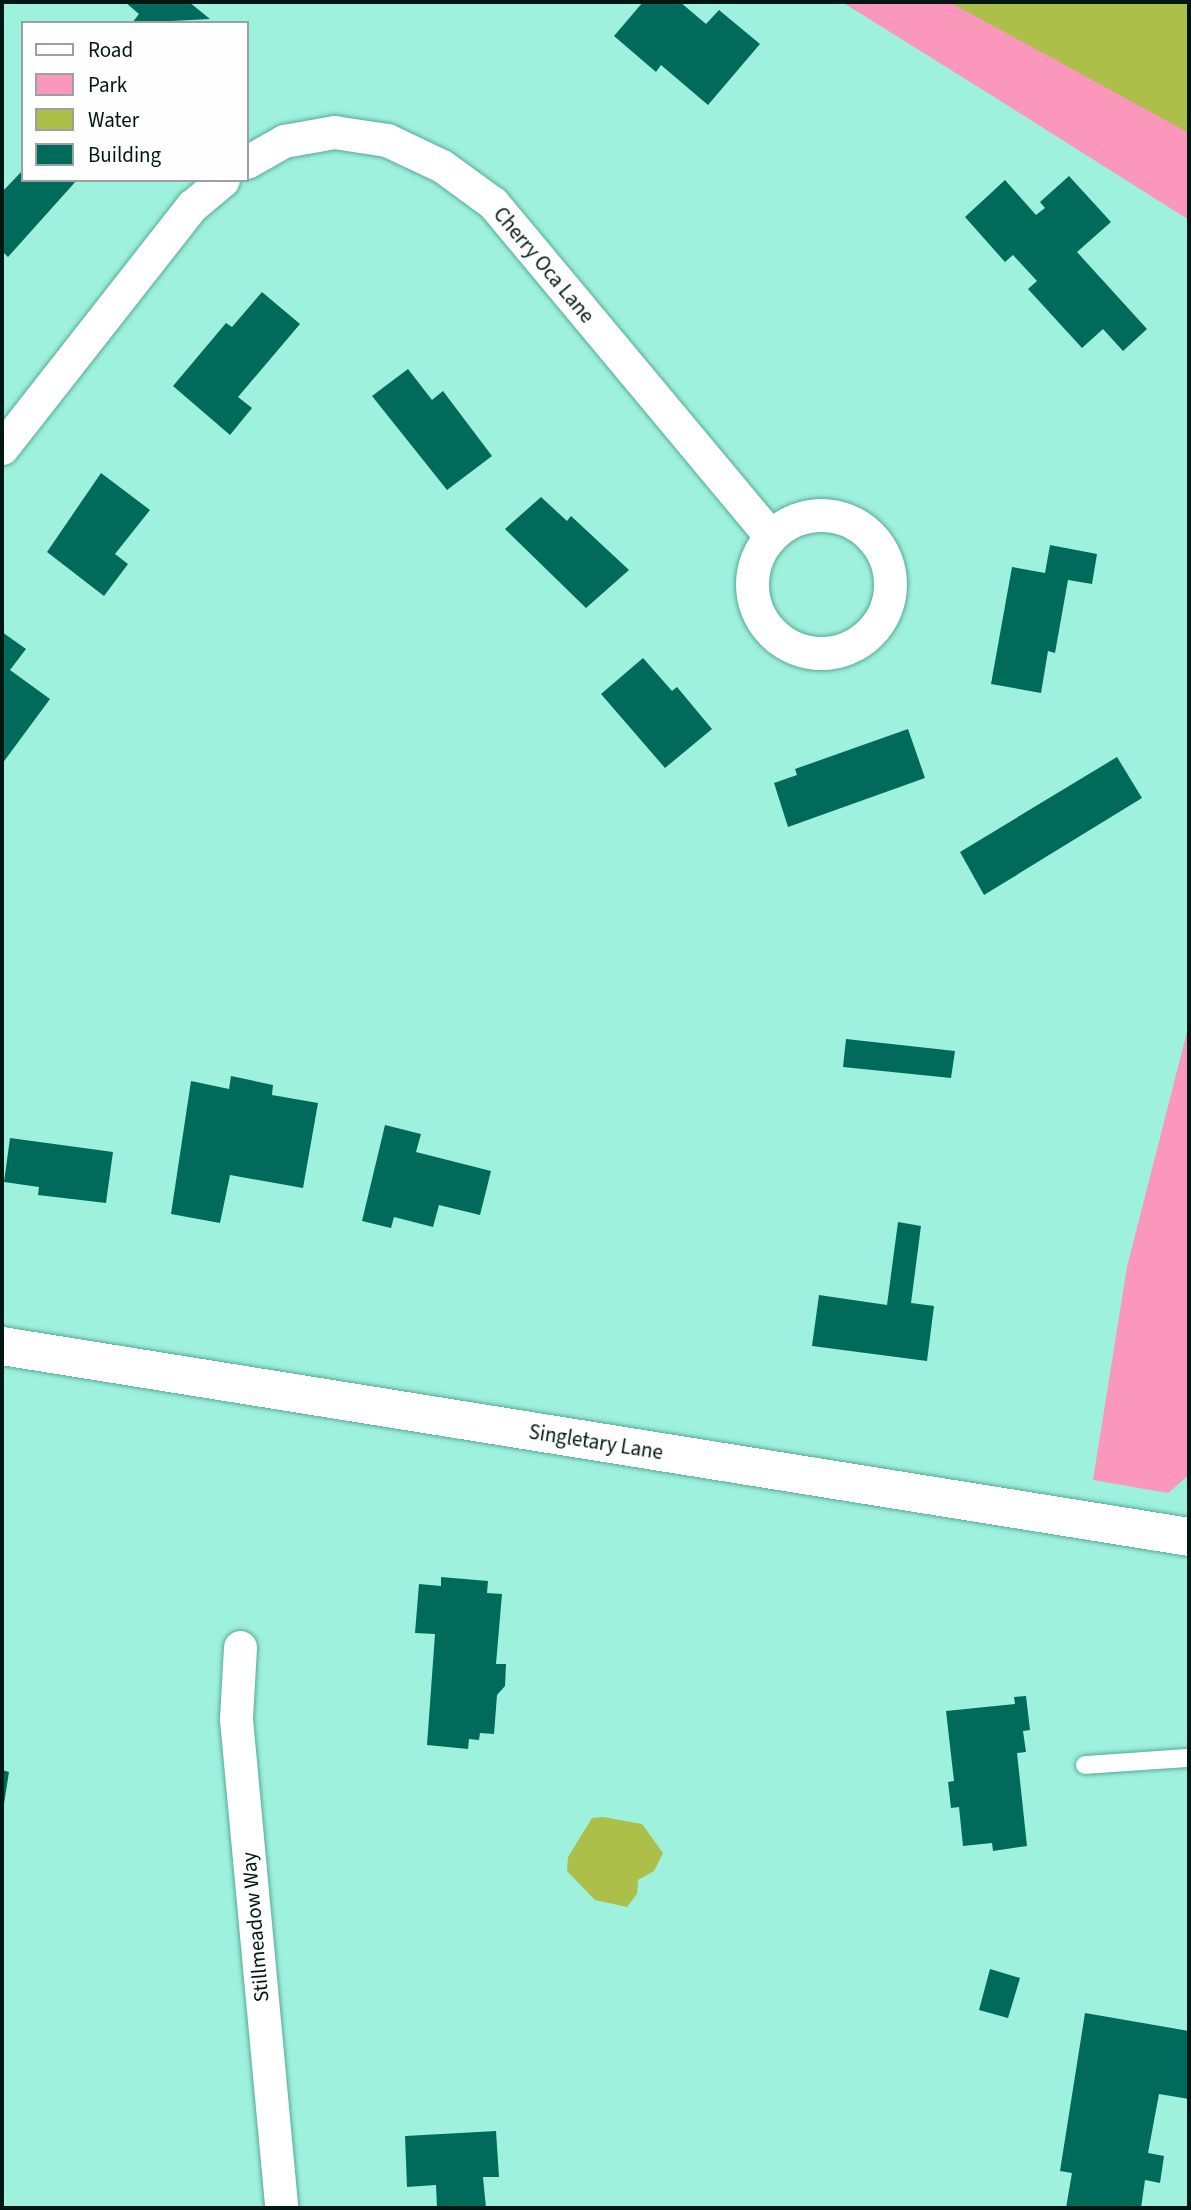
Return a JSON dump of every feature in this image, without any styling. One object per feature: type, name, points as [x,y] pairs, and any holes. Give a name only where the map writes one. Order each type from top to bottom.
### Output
[{"type":"street","name":"Cherry Oca Lane","points":[[248,161],[284,141],[334,132],[387,140],[453,174],[493,203],[770,536]]},
{"type":"street","points":[[2,448],[192,206],[221,182]]},
{"type":"street","points":[[837,515],[877,541],[891,584],[886,611],[876,628],[841,651],[821,653],[788,646],[774,635],[758,615],[751,587],[756,559],[770,536],[794,519],[837,515]]},
{"type":"street","name":"Singletary Lane","points":[[2,1346],[1189,1537]]},
{"type":"street","name":"Stillmeadow Way","points":[[240,1647],[236,1720],[281,2208]]},
{"type":"lane","points":[[1085,1765],[1189,1758]]},
{"type":"green space","points":[[842,2],[1189,2],[1189,220],[1007,105]]},
{"type":"green space","points":[[1189,1024],[1189,1475],[1168,1493],[1093,1480],[1127,1267]]},
{"type":"water","points":[[949,2],[1189,2],[1189,133],[1034,48]]},
{"type":"water","points":[[603,1817],[642,1824],[663,1853],[654,1871],[638,1880],[637,1894],[627,1907],[595,1900],[567,1871],[568,1857],[592,1818]]},
{"type":"building","points":[[125,2],[189,2],[210,19],[134,21],[139,14]]},
{"type":"building","points":[[643,2],[680,2],[706,24],[719,10],[760,44],[708,105],[661,65],[656,72],[614,36]]},
{"type":"building","points":[[21,172],[21,182],[75,182],[8,257],[2,251],[2,192]]},
{"type":"building","points":[[1069,176],[1111,222],[1077,252],[1147,329],[1123,351],[1103,329],[1082,348],[1028,289],[1037,281],[1013,255],[1005,262],[965,217],[1005,180],[1036,215],[1045,208],[1040,202]]},
{"type":"building","points":[[262,292],[300,324],[238,397],[252,408],[230,435],[173,386],[226,323],[232,327]]},
{"type":"building","points":[[408,369],[432,400],[443,391],[492,456],[447,490],[372,396]]},
{"type":"building","points":[[101,473],[150,510],[115,554],[128,564],[104,596],[47,552]]},
{"type":"building","points":[[541,497],[567,521],[571,516],[629,570],[586,608],[505,529]]},
{"type":"building","points":[[1050,545],[1097,554],[1092,584],[1068,580],[1055,653],[1048,651],[1041,693],[991,684],[1012,567],[1045,573]]},
{"type":"building","points":[[2,632],[26,649],[10,670],[50,699],[2,764]]},
{"type":"building","points":[[643,658],[672,691],[677,687],[712,729],[665,768],[601,694]]},
{"type":"building","points":[[908,729],[925,778],[788,827],[774,783],[797,775],[795,769]]},
{"type":"building","points":[[1117,757],[1142,798],[984,895],[960,852]]},
{"type":"building","points":[[846,1039],[955,1051],[951,1078],[843,1067]]},
{"type":"building","points":[[231,1076],[273,1085],[272,1095],[318,1103],[303,1188],[230,1175],[220,1223],[171,1214],[191,1081],[229,1089]]},
{"type":"building","points":[[385,1125],[421,1134],[416,1152],[491,1171],[480,1215],[439,1205],[433,1227],[394,1217],[391,1228],[362,1221]]},
{"type":"building","points":[[10,1138],[113,1152],[106,1203],[38,1195],[39,1187],[4,1182]]},
{"type":"building","points":[[898,1222],[921,1226],[911,1303],[934,1306],[927,1361],[812,1346],[819,1295],[887,1305]]},
{"type":"building","points":[[441,1577],[488,1581],[487,1593],[502,1594],[496,1664],[506,1664],[505,1686],[497,1695],[494,1734],[480,1733],[479,1740],[469,1739],[468,1749],[427,1745],[435,1634],[415,1633],[419,1584],[441,1586]]},
{"type":"building","points":[[1026,1696],[1030,1730],[1023,1731],[1026,1752],[1017,1753],[1027,1846],[993,1851],[992,1843],[963,1846],[959,1807],[951,1808],[948,1782],[954,1781],[946,1711],[1015,1704],[1014,1697]]},
{"type":"building","points":[[2,1770],[9,1772],[3,1810],[2,1809]]},
{"type":"building","points":[[990,1969],[1020,1978],[1008,2018],[979,2010]]},
{"type":"building","points":[[1085,2013],[1189,2031],[1189,2099],[1159,2094],[1148,2153],[1164,2156],[1160,2183],[1145,2180],[1141,2208],[1066,2208],[1072,2173],[1060,2171]]},
{"type":"building","points":[[496,2131],[499,2177],[483,2177],[486,2208],[437,2208],[436,2185],[407,2187],[405,2136]]}]
